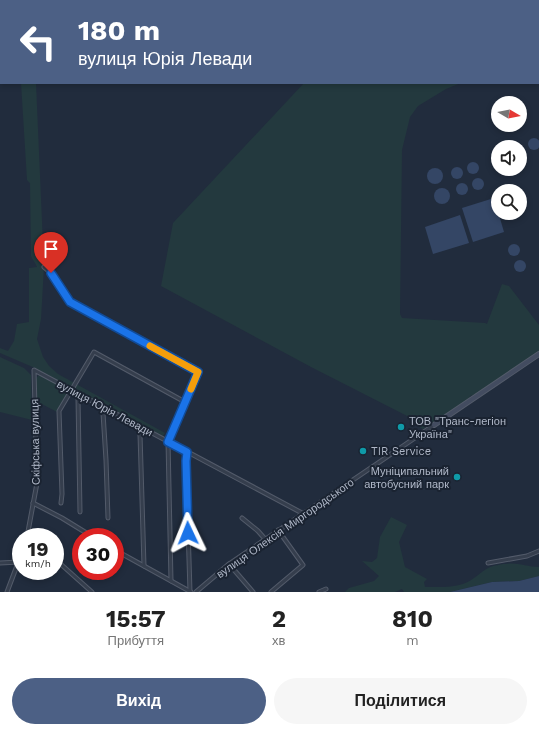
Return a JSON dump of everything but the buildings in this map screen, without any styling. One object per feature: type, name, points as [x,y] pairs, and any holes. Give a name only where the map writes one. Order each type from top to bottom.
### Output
[{"type":"street","points":[[44,267],[51,273],[70,302],[198,372],[168,442],[171,581]]},
{"type":"street","points":[[61,503],[59,410],[94,352],[185,402]]},
{"type":"street","points":[[434,425],[539,354]]},
{"type":"street","name":"вулиця Юрія Левади","points":[[34,370],[302,513]]},
{"type":"street","name":"Скіфська вулиця","points":[[29,528],[37,483],[34,370]]},
{"type":"street","points":[[80,394],[78,398],[80,512]]},
{"type":"street","points":[[106,408],[103,413],[108,518]]},
{"type":"street","name":"вулиця Олексія Миргородського","points":[[196,592],[230,564],[302,513],[434,425]]},
{"type":"street","points":[[143,428],[140,434],[144,566]]},
{"type":"street","points":[[187,452],[190,592]]},
{"type":"street","points":[[33,503],[78,528]]},
{"type":"street","points":[[242,518],[258,530],[265,539]]},
{"type":"street","points":[[271,592],[303,565],[278,530]]},
{"type":"street","points":[[488,563],[527,556],[539,551]]},
{"type":"street","points":[[124,555],[190,592]]},
{"type":"street","points":[[0,563],[12,562]]},
{"type":"street","points":[[230,564],[253,592]]},
{"type":"street","points":[[64,567],[92,592]]},
{"type":"street","points":[[7,592],[12,580]]},
{"type":"street","points":[[319,592],[326,588]]},
{"type":"green space","points":[[21,84],[36,84],[44,267],[41,319],[37,339],[43,357],[49,366],[58,374],[165,433],[163,436],[35,368],[0,353],[0,348],[8,351],[14,341],[17,324],[29,322],[29,268],[37,267],[31,256],[30,183],[27,180]]},
{"type":"green space","points":[[303,84],[458,84],[446,89],[418,106],[410,117],[402,150],[400,314],[402,318],[487,324],[502,284],[509,286],[539,325],[539,352],[477,394],[470,396],[469,399],[423,429],[414,424],[415,420],[311,367],[161,286],[173,223]]},
{"type":"green space","points":[[0,357],[24,368],[31,375],[32,420],[0,412]]},
{"type":"green space","points":[[41,375],[69,390],[57,412],[36,401],[36,379]]},
{"type":"green space","points":[[391,517],[407,525],[399,542],[405,567],[427,579],[424,582],[425,587],[449,587],[463,584],[490,567],[503,564],[539,567],[539,576],[519,581],[492,582],[450,592],[404,592],[402,589],[395,592],[345,592],[349,588],[374,581],[379,576],[362,561],[372,562],[377,558],[380,537]]},
{"type":"water","points":[[534,138],[538,140],[540,144],[538,148],[534,150],[530,148],[528,144],[530,140]]},
{"type":"water","points":[[471,162],[475,162],[479,168],[475,174],[471,174],[467,170],[467,166]]},
{"type":"water","points":[[455,167],[459,167],[463,173],[459,179],[455,179],[451,175],[451,171]]},
{"type":"water","points":[[432,168],[438,168],[443,173],[441,182],[438,184],[432,184],[427,179],[427,173]]},
{"type":"water","points":[[476,178],[480,178],[484,184],[480,190],[476,190],[472,186],[472,182]]},
{"type":"water","points":[[460,183],[464,183],[468,189],[464,195],[460,195],[456,191],[456,187]]},
{"type":"water","points":[[439,188],[445,188],[450,193],[448,202],[445,204],[439,204],[434,199],[434,193]]},
{"type":"water","points":[[491,199],[491,220],[500,220],[504,232],[473,242],[462,208]]},
{"type":"water","points":[[460,215],[469,243],[433,254],[425,227]]},
{"type":"water","points":[[512,244],[516,244],[520,250],[516,256],[512,256],[508,252],[508,248]]},
{"type":"water","points":[[518,260],[522,260],[526,266],[522,272],[518,272],[514,268],[514,264]]},
{"type":"water","points":[[539,576],[539,592],[450,592],[492,582],[519,581]]},
{"type":"slow traffic","points":[[150,346],[198,372],[191,389]]},
{"type":"place","name":"ТОВ \"Транс-легіон Україна\"","points":[[401,427]]},
{"type":"place","name":"TIR Service","points":[[363,451]]},
{"type":"place","name":"Муніципальний автобусний парк","points":[[457,477]]},
{"type":"route","points":[[51,273],[70,302],[198,372],[168,442],[187,452],[188,533]]}]
